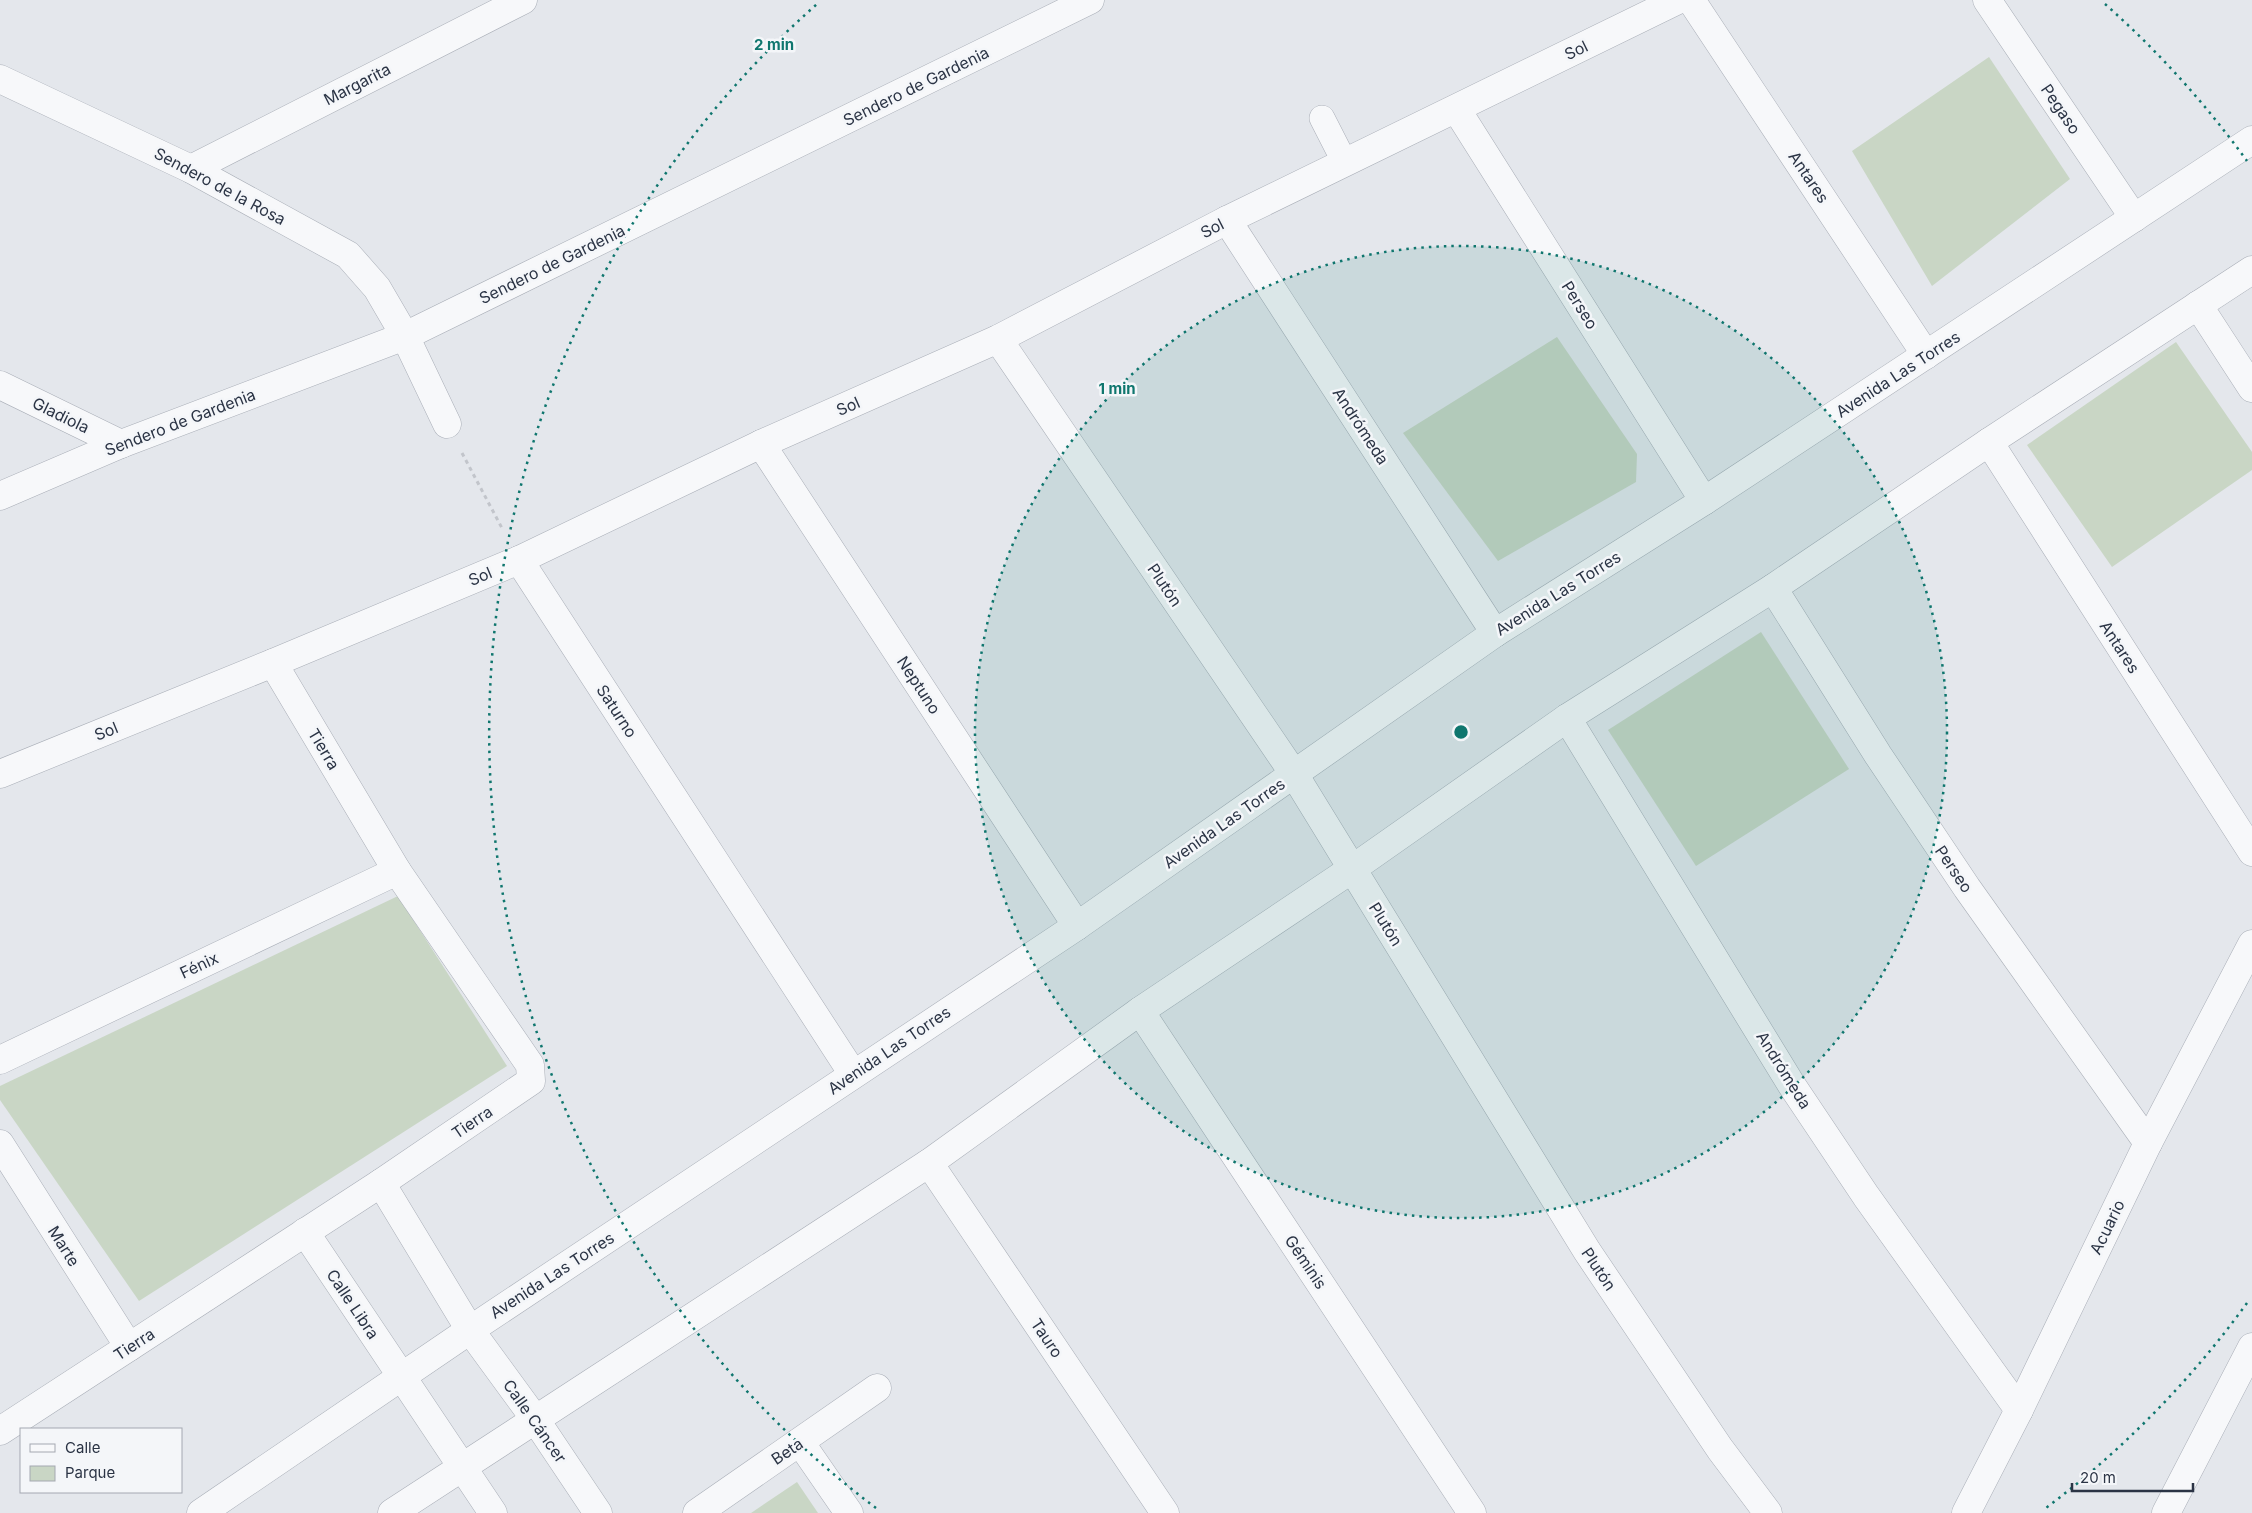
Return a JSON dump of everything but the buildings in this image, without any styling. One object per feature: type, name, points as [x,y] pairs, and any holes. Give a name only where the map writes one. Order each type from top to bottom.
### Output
[{"type":"street","name":"Margarita","points":[[191,169],[523,0]]},
{"type":"street","name":"Sendero de Gardenia","points":[[0,496],[121,444],[405,336],[1090,0]]},
{"type":"street","name":"Sol","points":[[0,774],[519,560],[760,444],[998,339],[1227,220],[1456,110],[1678,0]]},
{"type":"street","name":"Antares","points":[[1691,0],[1926,355]]},
{"type":"street","name":"Pegaso","points":[[1987,0],[2134,218]]},
{"type":"street","name":"Sendero de la Rosa","points":[[0,79],[191,169],[348,255],[377,288],[405,336]]},
{"type":"street","name":"Perseo","points":[[1456,110],[1704,501]]},
{"type":"street","name":"Avenida Las Torres","points":[[201,1513],[470,1330],[1077,926],[1495,633],[1704,501],[2252,140]]},
{"type":"street","name":"Andrómeda","points":[[1227,220],[1495,633]]},
{"type":"street","points":[[392,1513],[929,1163],[1140,1011],[1352,869],[1567,718],[1773,588],[1989,442],[2252,270]]},
{"type":"street","points":[[2198,305],[2252,388]]},
{"type":"street","points":[[405,336],[447,424]]},
{"type":"street","name":"Plutón","points":[[998,339],[1294,774],[1587,1251],[1720,1449],[1768,1513]]},
{"type":"street","name":"Gladiola","points":[[0,385],[121,444]]},
{"type":"street","name":"Antares","points":[[1989,442],[2252,852]]},
{"type":"street","name":"Neptuno","points":[[760,444],[1077,926]]},
{"type":"street","name":"Saturno","points":[[519,560],[853,1074]]},
{"type":"street","name":"Perseo","points":[[1773,588],[1878,755],[1966,888],[2148,1143]]},
{"type":"street","name":"Tierra","points":[[0,1431],[381,1183],[528,1084],[532,1076],[530,1065],[397,871],[273,663]]},
{"type":"street","name":"Andrómeda","points":[[1567,718],[1791,1084],[1866,1196],[2019,1410]]},
{"type":"street","name":"Fénix","points":[[0,1060],[397,871]]},
{"type":"street","name":"Acuario","points":[[1966,1513],[2019,1410],[2148,1143],[2252,944]]},
{"type":"street","name":"Géminis","points":[[1140,1011],[1472,1513]]},
{"type":"street","name":"Marte","points":[[0,1144],[129,1347]]},
{"type":"street","name":"Tauro","points":[[929,1163],[1165,1513]]},
{"type":"street","points":[[381,1183],[470,1330]]},
{"type":"street","name":"Calle Libra","points":[[305,1232],[402,1376]]},
{"type":"street","name":"Calle Cáncer","points":[[470,1330],[535,1419],[598,1513]]},
{"type":"street","points":[[2166,1513],[2252,1347]]},
{"type":"street","points":[[402,1376],[493,1513]]},
{"type":"street","name":"Beta","points":[[697,1513],[877,1388]]},
{"type":"street","points":[[800,1442],[849,1513]]},
{"type":"lane","points":[[1322,118],[1345,163]]},
{"type":"path","points":[[447,424],[519,560]]},
{"type":"green space","points":[[1989,57],[2070,179],[1932,286],[1852,151]]},
{"type":"green space","points":[[1557,337],[1637,454],[1636,482],[1498,561],[1403,433]]},
{"type":"green space","points":[[2176,342],[2252,452],[2252,470],[2112,567],[2027,445]]},
{"type":"green space","points":[[1761,632],[1849,769],[1696,866],[1608,730]]},
{"type":"green space","points":[[398,896],[507,1066],[139,1301],[0,1100],[0,1086]]},
{"type":"green space","points":[[797,1482],[818,1513],[751,1513]]}]
